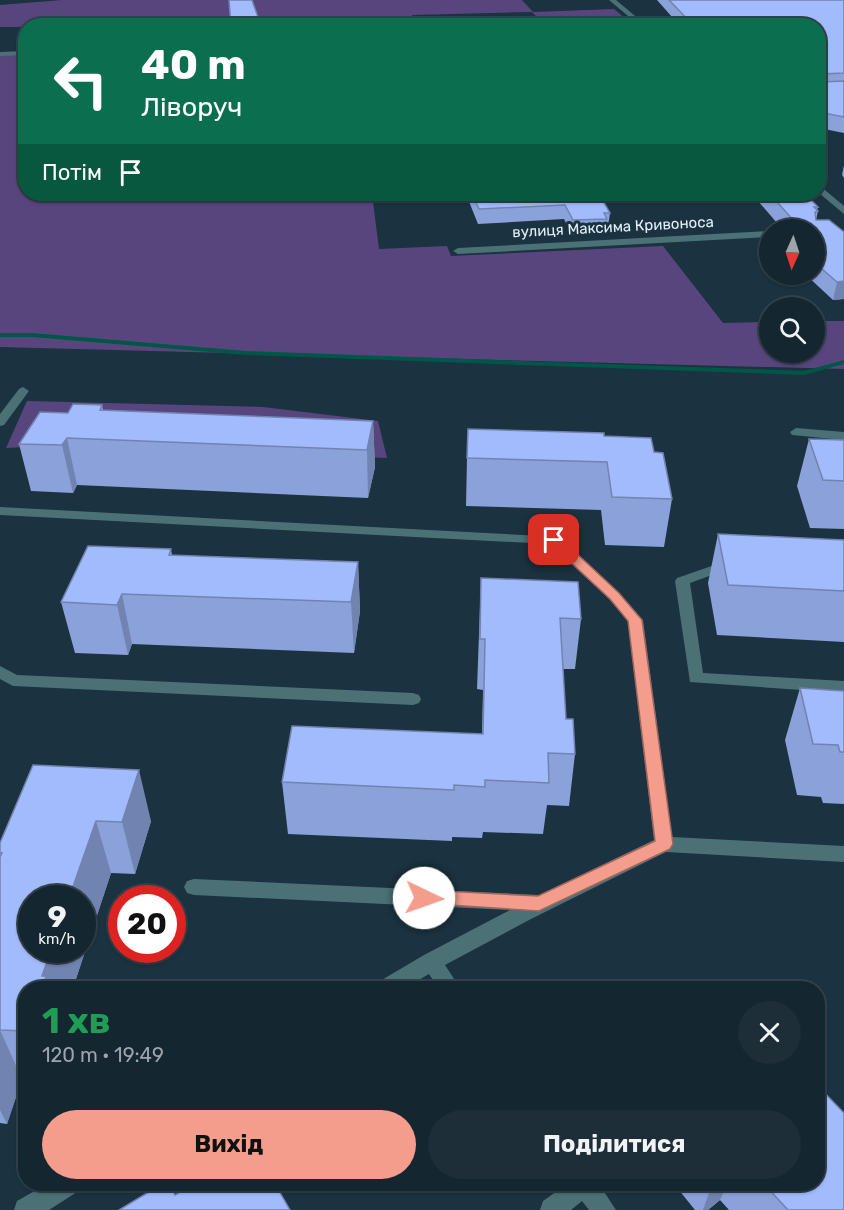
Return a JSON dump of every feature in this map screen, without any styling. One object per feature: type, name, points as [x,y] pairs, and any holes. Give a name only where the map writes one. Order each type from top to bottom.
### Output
[{"type":"street","points":[[612,0],[634,18]]},
{"type":"street","points":[[0,54],[18,53]]},
{"type":"street","points":[[826,194],[844,211]]},
{"type":"street","name":"вулиця Максима Кривоноса","points":[[459,251],[759,235]]},
{"type":"street","points":[[0,422],[23,391]]},
{"type":"street","points":[[796,432],[844,436]]},
{"type":"street","points":[[0,511],[554,540],[614,596],[635,620],[664,844]]},
{"type":"street","points":[[743,559],[682,581],[696,678],[844,687]]},
{"type":"street","points":[[4,680],[412,699]]},
{"type":"street","points":[[398,981],[539,903],[664,844],[844,854]]},
{"type":"street","points":[[194,887],[539,903]]},
{"type":"street","points":[[431,961],[445,981]]},
{"type":"street","points":[[26,1210],[57,1191]]},
{"type":"street","points":[[552,1210],[575,1191]]},
{"type":"street","points":[[589,1191],[604,1210]]},
{"type":"shaded area","points":[[62,0],[522,0],[533,12],[614,9],[625,18],[538,18],[532,12],[412,15],[414,18],[18,18],[18,27],[0,27],[0,5]]},
{"type":"shaded area","points":[[0,55],[18,55],[18,201],[373,201],[379,249],[447,246],[451,256],[663,246],[723,323],[759,322],[759,363],[825,363],[825,321],[844,321],[844,369],[0,347]]},
{"type":"shaded area","points":[[27,401],[263,407],[378,421],[387,458],[82,444],[6,448]]},
{"type":"building","points":[[229,0],[252,0],[258,18],[230,18]]},
{"type":"building","points":[[669,0],[844,0],[844,73],[826,74],[826,18],[686,18]]},
{"type":"building","points":[[844,81],[844,117],[826,113],[826,82]]},
{"type":"building","points":[[475,201],[603,201],[610,213],[604,213],[607,219],[573,220],[565,205],[479,209]]},
{"type":"building","points":[[776,201],[812,201],[818,207],[814,207],[818,211],[815,212],[816,219],[792,219]]},
{"type":"building","points":[[825,220],[829,220],[844,232],[844,281],[837,282],[825,272]]},
{"type":"building","points":[[73,404],[102,405],[100,410],[373,421],[367,450],[67,438],[62,445],[19,444],[40,412],[68,413]]},
{"type":"building","points":[[468,429],[604,433],[604,436],[651,438],[654,452],[663,453],[672,499],[612,497],[607,462],[467,458]]},
{"type":"building","points":[[809,439],[844,440],[844,481],[823,480]]},
{"type":"building","points":[[718,534],[844,540],[844,591],[728,585]]},
{"type":"building","points":[[88,546],[171,549],[169,555],[358,562],[351,602],[122,594],[117,605],[61,602]]},
{"type":"building","points":[[481,578],[578,582],[581,619],[560,618],[566,719],[573,719],[575,754],[548,753],[549,783],[485,780],[485,787],[454,785],[454,790],[282,782],[292,726],[483,734],[485,639],[480,639]]},
{"type":"building","points":[[800,688],[844,691],[844,752],[840,752],[838,745],[813,744]]},
{"type":"building","points":[[33,765],[139,770],[122,822],[96,821],[74,885],[18,885],[18,963],[46,963],[42,976],[46,976],[44,981],[18,981],[18,1031],[0,1030],[0,857],[2,853],[0,853],[0,843]]},
{"type":"building","points":[[825,1093],[844,1113],[844,1210],[788,1210],[770,1191],[825,1191]]},
{"type":"building","points":[[150,1191],[173,1191],[175,1195],[182,1191],[279,1191],[290,1210],[119,1210]]},
{"type":"waterway","points":[[0,335],[32,335],[246,353],[804,373],[844,362]]},
{"type":"route","points":[[424,898],[539,903],[664,844],[635,620],[614,596],[554,540]]}]
